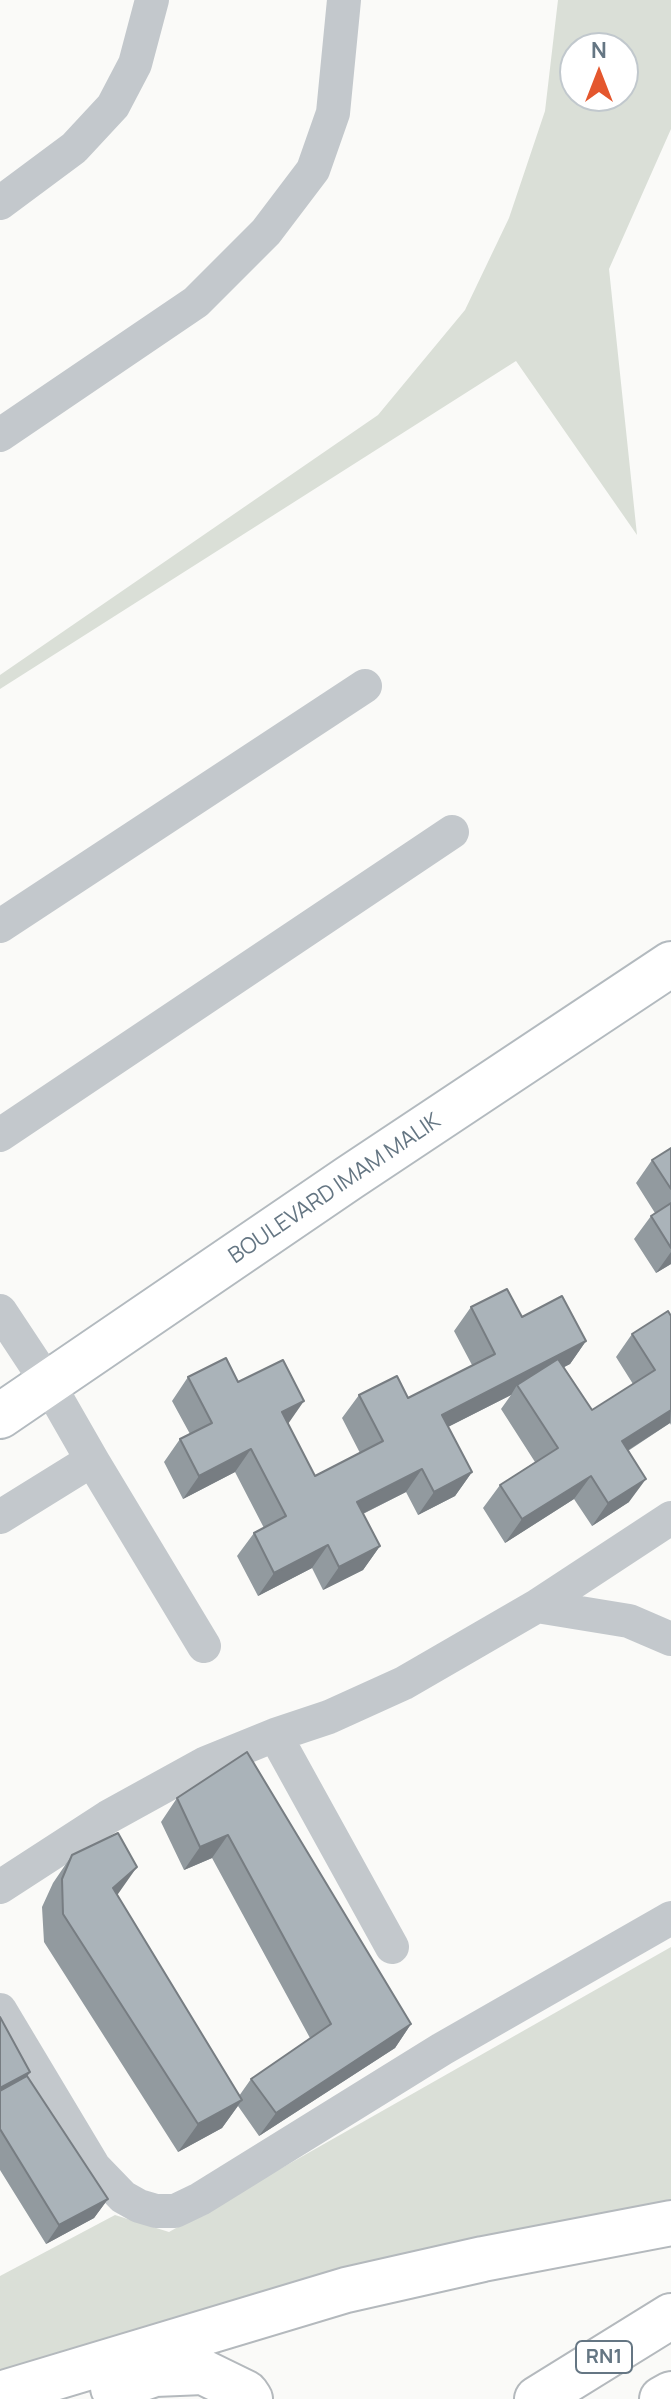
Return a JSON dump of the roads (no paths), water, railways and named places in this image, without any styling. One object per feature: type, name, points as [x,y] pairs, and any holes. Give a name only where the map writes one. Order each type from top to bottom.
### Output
[{"type":"main road","name":"BOULEVARD IMAM MALIK","points":[[0,1416],[349,1178],[671,964]]},
{"type":"main road","points":[[0,2394],[346,2290],[483,2259],[671,2223]]},
{"type":"main road","name":"RN1","points":[[537,2399],[671,2316]]},
{"type":"main road","points":[[81,2399],[155,2374],[203,2372],[246,2393],[250,2399]]},
{"type":"main road","points":[[662,2399],[671,2394]]},
{"type":"street","points":[[0,203],[74,148],[113,106],[135,64],[152,0]]},
{"type":"street","points":[[0,435],[196,302],[266,232],[313,170],[333,113],[344,0]]},
{"type":"street","points":[[0,926],[365,686]]},
{"type":"street","points":[[0,1135],[452,832]]},
{"type":"street","points":[[0,1311],[49,1385],[204,1646]]},
{"type":"street","points":[[0,1517],[92,1460]]},
{"type":"street","points":[[0,1887],[156,1790],[206,1763],[369,1701],[537,1606],[671,1518]]},
{"type":"street","points":[[537,1606],[629,1621],[671,1639]]},
{"type":"street","points":[[275,1735],[392,1947]]},
{"type":"street","points":[[0,2010],[94,2167],[123,2197],[156,2211],[175,2211],[200,2199],[442,2049],[671,1918]]}]
